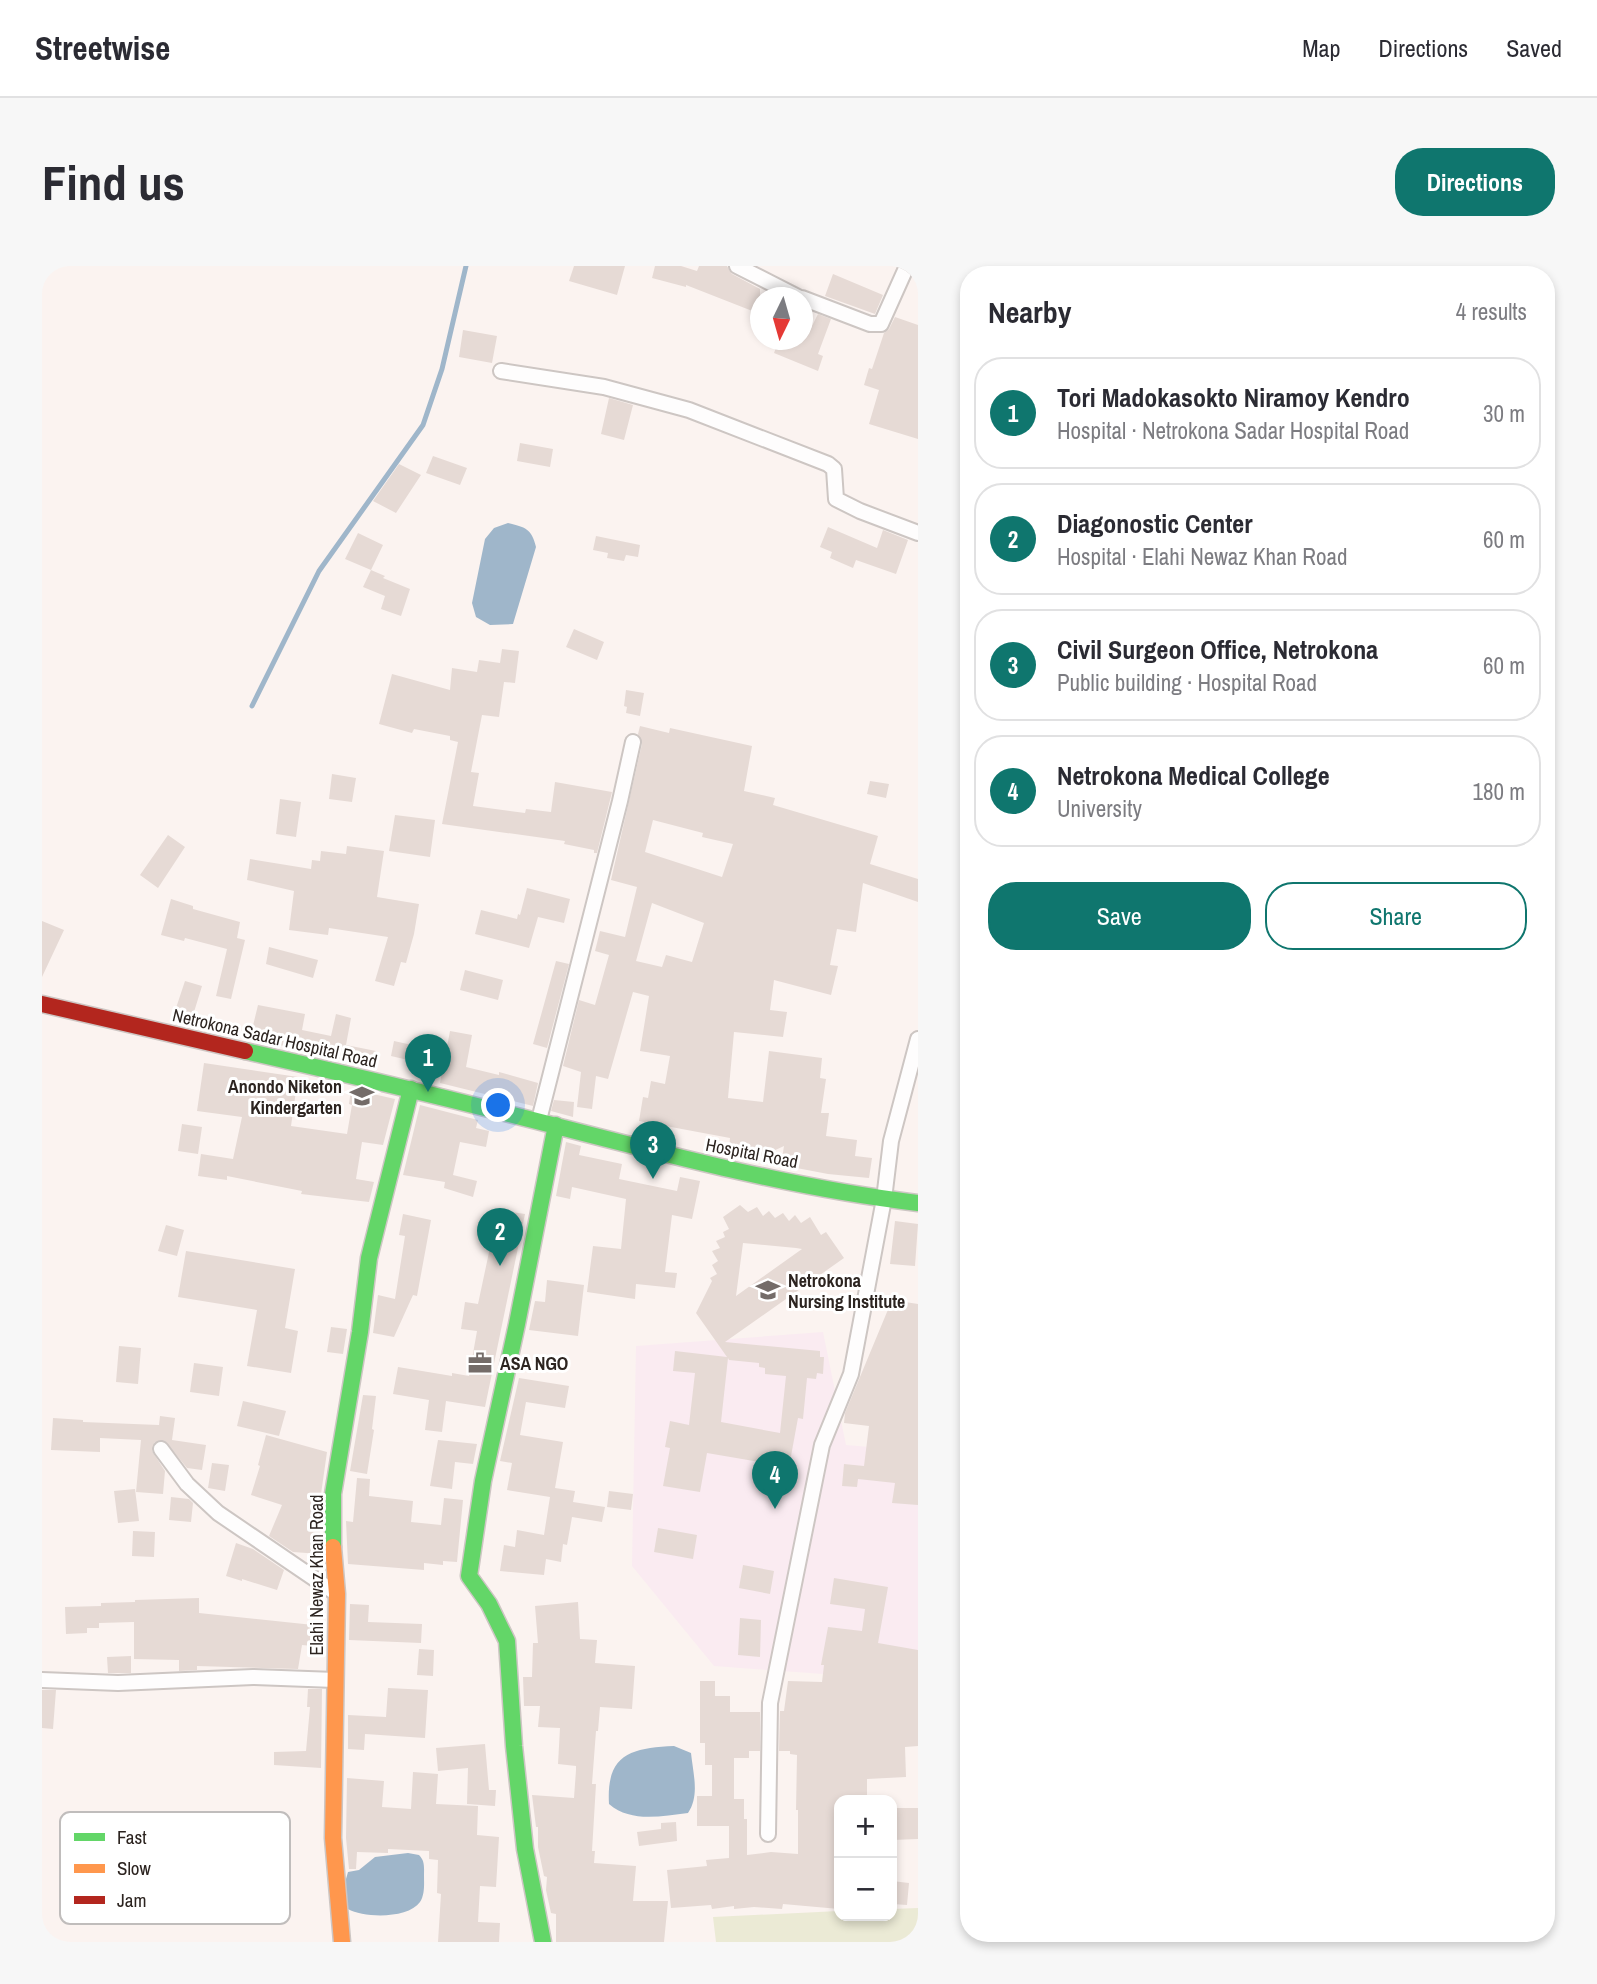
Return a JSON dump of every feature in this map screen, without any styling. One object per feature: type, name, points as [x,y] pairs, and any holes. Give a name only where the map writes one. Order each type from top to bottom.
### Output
[{"type":"street","points":[[737,266],[779,287]]},
{"type":"street","points":[[813,303],[870,324],[881,324],[907,266]]},
{"type":"street","points":[[501,371],[604,387],[690,410],[828,464],[834,469],[836,499],[918,533]]},
{"type":"street","points":[[539,1120],[633,742]]},
{"type":"street","name":"Netrokona Sadar Hospital Road","points":[[42,1004],[539,1120]]},
{"type":"street","points":[[768,1834],[770,1703],[822,1445],[851,1374],[884,1199],[891,1142],[918,1039]]},
{"type":"street","name":"Elahi Newaz Khan Road","points":[[342,1942],[334,1838],[337,1594],[333,1547],[333,1494],[360,1332],[369,1258],[411,1089]]},
{"type":"street","name":"Hospital Road","points":[[539,1120],[693,1161],[884,1199],[918,1203]]},
{"type":"street","points":[[543,1942],[525,1849],[507,1641],[489,1604],[469,1576],[474,1524],[488,1449],[556,1125]]},
{"type":"street","points":[[162,1449],[187,1484],[218,1513],[337,1594]]},
{"type":"street","points":[[42,1680],[118,1683],[253,1677],[335,1681]]},
{"type":"shaded area","points":[[823,1332],[846,1445],[918,1451],[918,1681],[714,1666],[632,1566],[636,1346]]},
{"type":"green space","points":[[918,1908],[918,1942],[716,1942],[713,1917],[834,1911],[834,1921],[897,1921],[897,1909]]},
{"type":"water","points":[[508,523],[527,530],[536,547],[513,624],[490,625],[476,617],[472,603],[485,539],[494,528]]},
{"type":"water","points":[[674,1746],[691,1753],[695,1792],[688,1813],[637,1816],[627,1814],[609,1804],[612,1774],[624,1757],[645,1749]]},
{"type":"water","points":[[408,1853],[419,1855],[424,1864],[423,1896],[414,1908],[386,1915],[364,1914],[348,1909],[344,1886],[348,1872],[359,1870],[375,1857]]},
{"type":"building","points":[[574,266],[625,266],[617,295],[569,281]]},
{"type":"building","points":[[655,266],[681,266],[697,271],[699,266],[727,266],[732,274],[756,287],[750,287],[750,310],[686,285],[652,278]]},
{"type":"building","points":[[833,274],[883,295],[875,314],[825,296]]},
{"type":"building","points":[[818,314],[831,319],[818,354],[823,356],[818,371],[774,353],[775,350],[813,350],[813,324]]},
{"type":"building","points":[[895,317],[918,325],[918,439],[869,424],[879,390],[864,385],[884,333]]},
{"type":"building","points":[[463,330],[497,336],[492,363],[459,357]]},
{"type":"building","points":[[609,398],[633,405],[624,440],[601,434]]},
{"type":"building","points":[[520,443],[553,449],[550,467],[517,461]]},
{"type":"building","points":[[433,456],[467,468],[460,485],[426,473]]},
{"type":"building","points":[[399,464],[421,475],[396,513],[373,501]]},
{"type":"building","points":[[828,527],[877,548],[883,530],[908,540],[896,574],[856,560],[853,568],[830,558],[832,552],[820,547]]},
{"type":"building","points":[[358,533],[383,545],[371,570],[345,559]]},
{"type":"building","points":[[596,536],[640,545],[638,557],[626,555],[624,561],[607,558],[608,553],[593,550]]},
{"type":"building","points":[[371,570],[410,589],[401,616],[381,609],[385,596],[363,587]]},
{"type":"building","points":[[574,629],[604,642],[597,660],[566,647]]},
{"type":"building","points":[[502,649],[519,651],[515,683],[504,682],[499,717],[482,715],[471,772],[479,773],[473,806],[525,813],[526,809],[551,812],[555,782],[612,792],[597,853],[594,853],[594,850],[564,844],[565,841],[442,824],[458,742],[450,740],[450,736],[414,729],[412,733],[379,724],[392,674],[450,690],[452,668],[477,672],[479,660],[500,663]]},
{"type":"building","points":[[626,690],[644,693],[640,716],[626,713]]},
{"type":"building","points":[[640,726],[669,733],[670,728],[752,746],[744,791],[775,798],[773,805],[878,836],[870,864],[918,879],[918,902],[863,883],[856,932],[837,929],[830,965],[838,966],[831,995],[774,980],[770,1010],[787,1012],[783,1037],[734,1032],[728,1098],[763,1102],[769,1051],[822,1058],[820,1078],[826,1079],[821,1113],[829,1113],[826,1136],[857,1140],[855,1156],[872,1158],[869,1178],[781,1165],[784,1146],[754,1160],[733,1155],[729,1149],[730,1138],[639,1121],[643,1097],[648,1098],[651,1081],[665,1084],[670,1056],[640,1051],[649,996],[633,992],[608,1079],[596,1076],[592,1109],[577,1107],[581,1072],[563,1066],[579,1000],[595,1005],[609,955],[595,951],[600,931],[625,937],[637,887],[611,880],[642,744],[638,734]],"holes":[[[653,820],[703,833],[702,837],[733,844],[722,877],[645,852]],[[652,903],[704,923],[692,962],[666,955],[662,967],[636,961]]]},
{"type":"building","points":[[332,774],[356,778],[352,802],[329,799]]},
{"type":"building","points":[[870,781],[889,784],[886,798],[867,794]]},
{"type":"building","points":[[280,799],[301,802],[296,837],[276,834]]},
{"type":"building","points":[[395,815],[435,820],[430,857],[389,851]]},
{"type":"building","points":[[168,835],[185,847],[158,888],[140,875]]},
{"type":"building","points":[[347,846],[384,851],[377,897],[419,904],[406,963],[401,962],[394,986],[375,981],[388,937],[329,928],[328,935],[289,930],[294,891],[247,880],[250,859],[311,869],[312,860],[320,861],[321,851],[346,854]]},
{"type":"building","points":[[527,888],[570,899],[564,923],[538,917],[529,948],[475,934],[481,910],[517,919]]},
{"type":"building","points":[[171,899],[193,906],[193,909],[240,922],[237,938],[245,940],[231,999],[216,996],[227,949],[161,935]]},
{"type":"building","points":[[42,921],[64,930],[42,977]]},
{"type":"building","points":[[269,947],[318,960],[313,978],[266,964]]},
{"type":"building","points":[[556,961],[569,964],[547,1048],[533,1044]]},
{"type":"building","points":[[465,970],[503,980],[498,1000],[460,990]]},
{"type":"building","points":[[185,981],[202,986],[190,1025],[172,1020]]},
{"type":"building","points":[[258,1005],[305,1014],[302,1030],[331,1036],[336,1014],[351,1018],[346,1045],[376,1051],[373,1067],[250,1038]]},
{"type":"building","points":[[450,1031],[472,1035],[466,1067],[499,1075],[499,1072],[538,1083],[533,1106],[440,1083]]},
{"type":"building","points":[[394,1041],[412,1045],[408,1060],[391,1056]]},
{"type":"building","points":[[204,1063],[298,1077],[291,1126],[347,1134],[352,1105],[349,1104],[351,1089],[395,1099],[383,1145],[362,1142],[356,1179],[374,1182],[369,1202],[301,1194],[302,1191],[227,1176],[227,1180],[198,1176],[201,1154],[233,1159],[242,1117],[197,1111]]},
{"type":"building","points":[[554,1100],[574,1102],[573,1117],[551,1111]]},
{"type":"building","points":[[420,1105],[478,1120],[476,1128],[489,1131],[486,1147],[460,1142],[453,1175],[477,1181],[473,1197],[444,1188],[445,1182],[403,1175]]},
{"type":"building","points":[[182,1124],[202,1127],[198,1154],[178,1151]]},
{"type":"building","points":[[566,1142],[581,1146],[579,1155],[622,1164],[619,1179],[677,1191],[680,1177],[700,1181],[692,1219],[672,1215],[665,1272],[677,1273],[675,1288],[636,1284],[635,1299],[587,1292],[593,1246],[621,1249],[626,1199],[572,1187],[570,1199],[556,1196]]},
{"type":"building","points":[[740,1205],[748,1212],[757,1207],[763,1216],[769,1211],[775,1218],[783,1213],[789,1221],[795,1215],[801,1223],[810,1217],[821,1235],[826,1232],[844,1258],[725,1342],[820,1351],[820,1357],[824,1357],[823,1374],[817,1373],[816,1379],[807,1378],[803,1419],[798,1418],[789,1467],[707,1453],[700,1492],[663,1486],[670,1448],[665,1447],[670,1421],[689,1425],[695,1373],[673,1371],[675,1351],[727,1357],[696,1313],[712,1281],[710,1278],[717,1274],[712,1265],[718,1261],[712,1251],[720,1248],[716,1241],[725,1237],[723,1232],[729,1229],[723,1217]],"holes":[[[743,1243],[796,1248],[802,1249],[736,1296]],[[728,1358],[759,1363],[759,1367],[765,1368],[765,1374],[786,1376],[780,1433],[721,1422]]]},
{"type":"building","points":[[498,1210],[525,1214],[485,1407],[446,1401],[442,1432],[425,1430],[429,1400],[393,1394],[398,1367],[452,1376],[452,1373],[469,1376],[477,1331],[461,1329],[465,1302],[478,1304]]},
{"type":"building","points":[[403,1214],[431,1220],[417,1296],[413,1295],[394,1337],[373,1333],[378,1295],[395,1299],[405,1236],[399,1235]]},
{"type":"building","points":[[895,1221],[918,1224],[915,1266],[890,1264]]},
{"type":"building","points":[[166,1225],[184,1230],[177,1256],[158,1251]]},
{"type":"building","points":[[186,1251],[295,1269],[285,1328],[298,1331],[291,1373],[247,1366],[257,1310],[178,1297]]},
{"type":"building","points":[[547,1280],[584,1285],[578,1336],[529,1330],[535,1301],[545,1302]]},
{"type":"building","points":[[892,1300],[918,1304],[918,1505],[892,1503],[895,1483],[858,1479],[857,1487],[842,1486],[844,1464],[864,1466],[869,1426],[844,1423],[845,1413]]},
{"type":"building","points":[[331,1327],[347,1329],[343,1354],[327,1352]]},
{"type":"building","points":[[119,1346],[141,1348],[138,1384],[116,1382]]},
{"type":"building","points":[[194,1363],[223,1367],[219,1396],[190,1392]]},
{"type":"building","points":[[519,1378],[569,1386],[565,1408],[526,1402],[520,1435],[563,1442],[555,1488],[575,1491],[573,1502],[605,1507],[602,1522],[572,1517],[567,1545],[563,1544],[561,1562],[546,1559],[544,1575],[500,1571],[504,1545],[515,1547],[517,1530],[544,1535],[550,1497],[507,1490],[512,1463],[500,1461]]},
{"type":"building","points":[[363,1395],[376,1396],[367,1474],[350,1471]]},
{"type":"building","points":[[243,1401],[286,1411],[279,1436],[237,1426]]},
{"type":"building","points":[[160,1416],[175,1418],[172,1440],[206,1445],[202,1470],[187,1468],[165,1441],[155,1442],[152,1451],[165,1471],[163,1494],[136,1492],[141,1440],[100,1438],[100,1452],[51,1450],[53,1418],[159,1425]]},
{"type":"building","points":[[266,1435],[327,1452],[320,1501],[314,1519],[320,1519],[320,1554],[293,1552],[269,1536],[282,1505],[251,1495]]},
{"type":"building","points":[[438,1440],[477,1444],[473,1464],[455,1462],[452,1489],[430,1486]]},
{"type":"building","points":[[212,1463],[229,1465],[225,1491],[208,1488]]},
{"type":"building","points":[[357,1478],[370,1479],[369,1496],[413,1501],[411,1522],[441,1525],[444,1498],[463,1500],[457,1562],[443,1561],[443,1565],[424,1563],[424,1570],[348,1564],[346,1521],[353,1522]]},
{"type":"building","points":[[135,1489],[139,1521],[118,1523],[114,1491]]},
{"type":"building","points":[[609,1491],[633,1494],[631,1510],[607,1507]]},
{"type":"building","points":[[171,1497],[189,1499],[193,1503],[191,1522],[169,1520]]},
{"type":"building","points":[[658,1528],[697,1535],[693,1559],[654,1552]]},
{"type":"building","points":[[133,1531],[155,1532],[154,1557],[132,1556]]},
{"type":"building","points":[[236,1543],[253,1549],[284,1570],[277,1590],[226,1576]]},
{"type":"building","points":[[743,1565],[774,1571],[770,1594],[739,1588]]},
{"type":"building","points":[[834,1578],[888,1587],[878,1643],[918,1650],[918,1746],[905,1747],[906,1777],[867,1779],[867,1795],[834,1795],[834,1909],[783,1904],[782,1909],[734,1909],[734,1906],[712,1909],[711,1905],[671,1908],[667,1870],[707,1866],[706,1860],[729,1858],[729,1826],[697,1826],[697,1796],[712,1796],[712,1765],[705,1765],[705,1743],[700,1743],[700,1681],[715,1681],[715,1696],[730,1696],[730,1712],[760,1712],[760,1751],[749,1751],[749,1758],[734,1758],[734,1799],[744,1799],[747,1855],[771,1852],[798,1854],[797,1755],[790,1754],[790,1751],[779,1751],[780,1711],[784,1711],[788,1681],[822,1682],[824,1665],[821,1665],[828,1627],[862,1631],[865,1609],[830,1604]]},
{"type":"building","points":[[199,1598],[199,1613],[323,1626],[323,1647],[302,1645],[298,1669],[197,1666],[197,1670],[179,1671],[179,1660],[134,1659],[134,1622],[99,1623],[99,1628],[87,1628],[87,1633],[66,1634],[65,1607],[101,1606],[101,1603],[135,1600]]},
{"type":"building","points":[[578,1602],[580,1639],[597,1640],[595,1663],[635,1666],[632,1709],[600,1707],[592,1784],[596,1784],[592,1851],[595,1851],[594,1863],[636,1866],[633,1901],[668,1901],[664,1942],[556,1942],[556,1914],[551,1913],[546,1890],[547,1877],[544,1876],[538,1847],[538,1827],[532,1795],[574,1798],[576,1766],[558,1764],[560,1728],[538,1727],[540,1706],[524,1706],[523,1677],[532,1677],[533,1643],[538,1643],[535,1606]]},
{"type":"building","points":[[350,1604],[369,1605],[368,1622],[422,1624],[421,1643],[349,1640]]},
{"type":"building","points":[[740,1618],[761,1620],[760,1657],[738,1655]]},
{"type":"building","points":[[419,1649],[434,1650],[433,1676],[417,1675]]},
{"type":"building","points":[[131,1656],[131,1673],[108,1673],[107,1657]]},
{"type":"building","points":[[388,1688],[428,1690],[425,1738],[365,1734],[364,1750],[348,1749],[348,1715],[386,1717]]},
{"type":"building","points":[[308,1689],[322,1689],[321,1768],[274,1765],[274,1752],[306,1751],[310,1707],[307,1707]]},
{"type":"building","points":[[42,1690],[56,1690],[53,1729],[42,1728]]},
{"type":"building","points":[[485,1744],[489,1790],[496,1790],[495,1806],[467,1804],[468,1768],[438,1771],[436,1748]]},
{"type":"building","points":[[413,1772],[438,1774],[436,1804],[478,1806],[477,1835],[499,1837],[496,1887],[480,1886],[478,1922],[500,1923],[499,1942],[438,1942],[441,1894],[437,1893],[438,1860],[429,1859],[429,1851],[388,1849],[388,1853],[357,1852],[356,1869],[349,1869],[346,1838],[347,1778],[384,1781],[382,1807],[411,1809]]},
{"type":"building","points":[[897,1808],[918,1808],[918,1839],[897,1840]]},
{"type":"building","points":[[676,1822],[677,1841],[639,1846],[637,1832],[661,1829],[661,1823]]},
{"type":"building","points":[[897,1882],[909,1883],[907,1905],[897,1904]]},
{"type":"waterway","points":[[252,706],[319,571],[423,425],[442,369],[466,266]]},
{"type":"traffic: fast","points":[[245,1051],[738,1171],[918,1203]]},
{"type":"traffic: fast","points":[[333,1547],[333,1494],[360,1332],[369,1258],[411,1089]]},
{"type":"traffic: fast","points":[[543,1942],[525,1849],[507,1641],[489,1604],[469,1576],[483,1481],[556,1125]]},
{"type":"traffic: slow","points":[[333,1547],[337,1594],[333,1838],[342,1942]]},
{"type":"traffic: jam","points":[[42,1004],[245,1051]]},
{"type":"place","name":"Tori Madokasokto Niramoy Kendro","points":[[428,1092]]},
{"type":"place","name":"Anondo Niketon Kindergarten","points":[[362,1096]]},
{"type":"place","name":"Civil Surgeon Office, Netrokona","points":[[653,1179]]},
{"type":"place","name":"Diagonostic Center","points":[[500,1266]]},
{"type":"place","name":"Netrokona Nursing Institute","points":[[768,1290]]},
{"type":"place","name":"ASA NGO","points":[[480,1363]]},
{"type":"place","name":"Netrokona Medical College","points":[[775,1509]]}]
